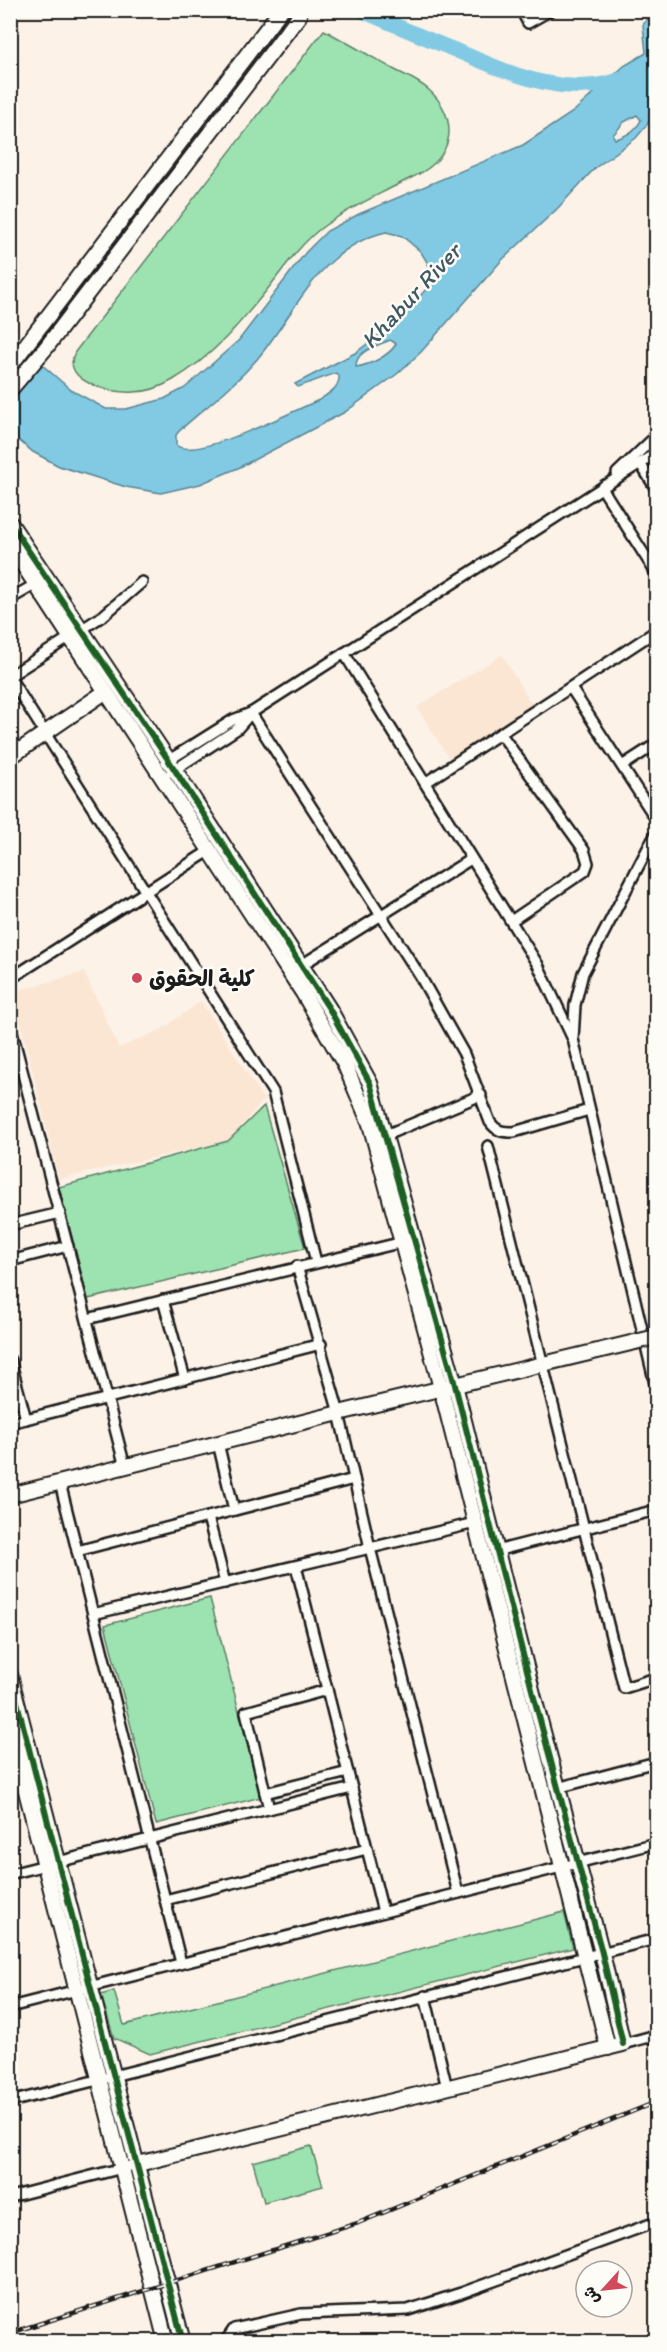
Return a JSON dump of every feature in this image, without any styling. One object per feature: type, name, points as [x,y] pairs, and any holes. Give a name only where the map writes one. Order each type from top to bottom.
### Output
[{"type":"street","points":[[10,366],[281,10]]},
{"type":"street","points":[[521,10],[528,23],[551,10]]},
{"type":"street","points":[[10,390],[45,349],[299,16]]},
{"type":"street","points":[[50,316],[62,326]]},
{"type":"street","points":[[602,488],[657,436]]},
{"type":"street","points":[[159,773],[237,729],[251,713],[657,453]]},
{"type":"street","points":[[640,463],[657,489]]},
{"type":"street","points":[[602,488],[657,573]]},
{"type":"street","points":[[10,523],[76,633],[105,692],[303,993],[345,1065],[370,1124],[409,1241]]},
{"type":"street","points":[[10,545],[36,584],[76,633],[172,765],[330,1010],[370,1083],[386,1135],[409,1241],[448,1387],[496,1551],[602,1953],[623,2044]]},
{"type":"street","points":[[142,582],[104,615],[10,677],[273,1092],[316,1262]]},
{"type":"street","points":[[10,598],[36,584]]},
{"type":"street","points":[[425,783],[657,631]]},
{"type":"street","points":[[344,653],[548,982],[573,1039],[657,1388]]},
{"type":"street","points":[[571,687],[657,819]]},
{"type":"street","points":[[10,757],[105,692]]},
{"type":"street","points":[[251,713],[420,976],[464,1054],[490,1122],[495,1129],[502,1132],[514,1132],[589,1110]]},
{"type":"street","points":[[501,734],[584,850],[588,863],[585,871],[510,921]]},
{"type":"street","points":[[622,766],[657,744]]},
{"type":"street","points":[[573,1039],[575,1005],[583,973],[657,834]]},
{"type":"street","points":[[10,979],[209,851]]},
{"type":"street","points":[[300,966],[471,859]]},
{"type":"street","points":[[10,1024],[15,1060],[60,1213],[125,1467]]},
{"type":"street","points":[[386,1135],[481,1095]]},
{"type":"street","points":[[488,1146],[624,1688],[657,1678]]},
{"type":"street","points":[[10,1225],[60,1213]]},
{"type":"street","points":[[87,1319],[297,1266],[409,1241]]},
{"type":"street","points":[[10,1261],[68,1246]]},
{"type":"street","points":[[297,1266],[339,1413],[370,1548],[458,1893]]},
{"type":"street","points":[[163,1300],[185,1379]]},
{"type":"street","points":[[10,1495],[657,1337]]},
{"type":"street","points":[[10,1423],[321,1344]]},
{"type":"street","points":[[10,1360],[26,1419]]},
{"type":"street","points":[[448,1387],[475,1523],[608,2048]]},
{"type":"street","points":[[218,1443],[234,1510]]},
{"type":"street","points":[[77,1551],[354,1479]]},
{"type":"street","points":[[60,1483],[181,1963]]},
{"type":"street","points":[[496,1551],[657,1509]]},
{"type":"street","points":[[208,1517],[225,1583]]},
{"type":"street","points":[[93,1614],[475,1523]]},
{"type":"street","points":[[296,1566],[383,1912]]},
{"type":"street","points":[[11,1678],[83,1989],[100,2080],[166,2342]]},
{"type":"street","points":[[269,1809],[246,1712],[327,1690]]},
{"type":"street","points":[[10,1728],[52,1863]]},
{"type":"street","points":[[557,1788],[657,1762]]},
{"type":"street","points":[[265,1793],[348,1772]]},
{"type":"street","points":[[10,1874],[352,1788]]},
{"type":"street","points":[[10,2007],[657,1843]]},
{"type":"street","points":[[165,1900],[367,1849]]},
{"type":"street","points":[[10,2102],[657,1939]]},
{"type":"street","points":[[83,1989],[114,2077],[183,2342]]},
{"type":"street","points":[[425,1996],[447,2088]]},
{"type":"street","points":[[10,2197],[657,2036]]},
{"type":"street","points":[[225,2342],[234,2329],[301,2314],[408,2310],[462,2293],[657,2222]]},
{"type":"shaded area","points":[[502,655],[534,708],[450,760],[417,707]]},
{"type":"shaded area","points":[[84,972],[119,1048],[162,1029],[201,1001],[264,1100],[228,1141],[59,1179],[13,992]]},
{"type":"green space","points":[[324,30],[418,82],[434,95],[444,109],[449,125],[448,141],[441,155],[424,171],[351,209],[316,232],[226,338],[201,361],[173,380],[149,390],[125,392],[102,388],[81,378],[72,362],[75,352]]},
{"type":"green space","points":[[264,1106],[305,1248],[88,1299],[59,1187],[228,1141]]},
{"type":"green space","points":[[210,1598],[261,1797],[156,1824],[105,1625]]},
{"type":"green space","points":[[564,1912],[573,1948],[150,2054],[114,2038],[101,1995],[114,1991],[124,2025]]},
{"type":"green space","points":[[311,2146],[323,2186],[264,2202],[253,2162]]},
{"type":"water","points":[[656,17],[656,110],[646,126],[636,138],[595,168],[557,209],[502,260],[421,352],[397,374],[345,412],[238,468],[200,484],[161,493],[126,487],[59,466],[33,452],[11,434],[10,337],[71,390],[106,409],[126,409],[164,399],[185,388],[239,340],[306,252],[327,231],[359,214],[523,145],[573,112],[624,66],[646,53],[643,25],[647,19]],"holes":[[[637,115],[641,120],[637,126],[627,134],[615,139],[613,135],[624,122]],[[386,232],[402,236],[421,252],[427,262],[431,277],[428,287],[399,320],[355,353],[295,384],[298,387],[336,373],[339,376],[338,384],[319,400],[223,441],[203,447],[187,448],[176,445],[176,435],[180,430],[230,387],[258,358],[312,283],[327,266],[363,240]],[[390,340],[396,344],[379,359],[356,367],[359,357],[373,347]]]},
{"type":"waterway","points":[[360,10],[504,70],[546,83],[590,86],[612,82],[637,72],[656,58]]},
{"type":"railway","points":[[10,2333],[358,2223],[656,2102]]},
{"type":"cycle path","points":[[10,523],[169,761],[330,1010],[370,1083],[455,1385],[533,1694],[602,1953],[623,2044]]},
{"type":"cycle path","points":[[10,1675],[183,2342]]},
{"type":"place","name":"كلية الحقوق","points":[[137,978]]},
{"type":"water label","name":"Khabur River","points":[[411,296]]}]
